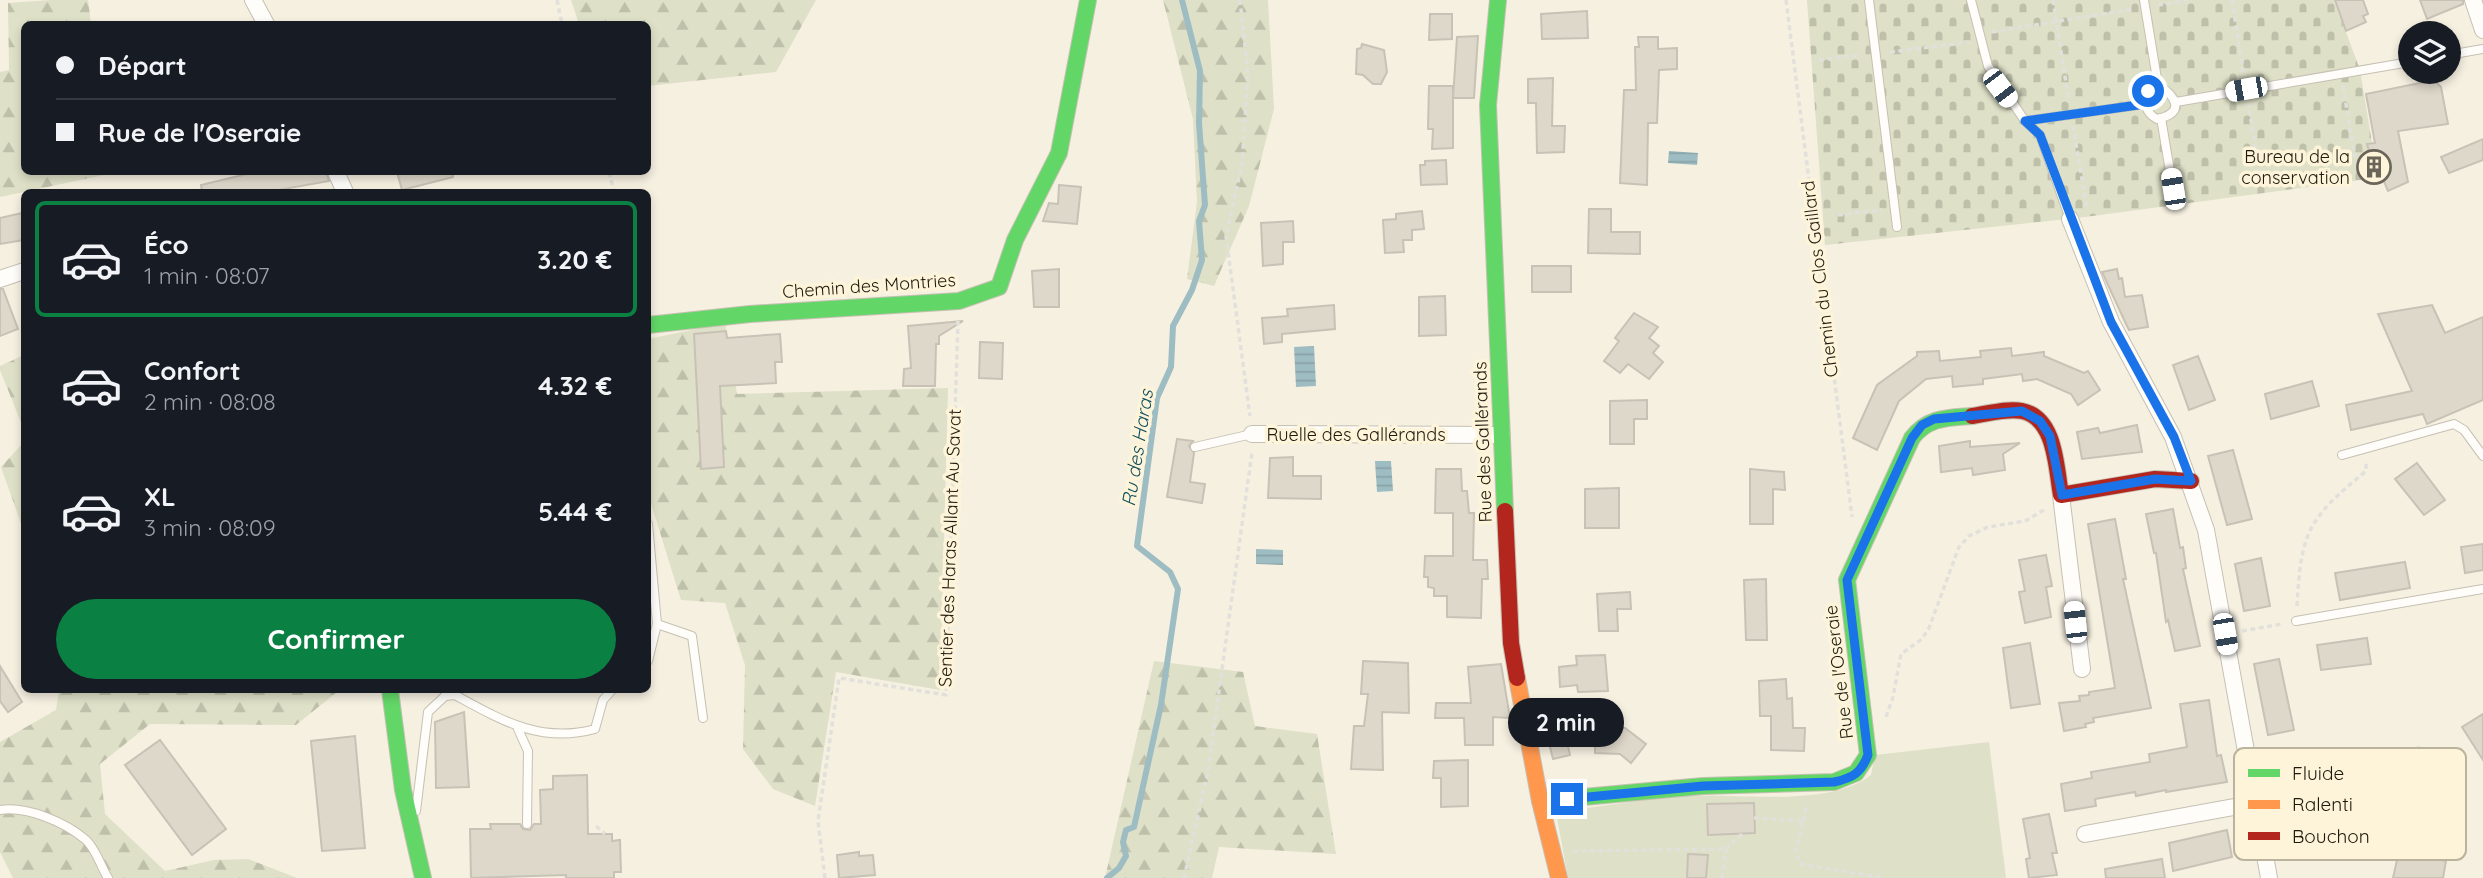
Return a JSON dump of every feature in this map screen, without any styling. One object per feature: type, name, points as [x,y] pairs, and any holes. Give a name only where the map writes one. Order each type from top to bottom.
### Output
[{"type":"street","points":[[253,0],[264,21]]},
{"type":"street","name":"Chemin des Montries","points":[[651,326],[750,314],[959,301],[999,287],[1015,240],[1059,153],[1088,0]]},
{"type":"street","name":"Rue des Gallérands","points":[[1498,0],[1488,105],[1511,643],[1541,801],[1559,878]]},
{"type":"street","points":[[2473,0],[2483,30]]},
{"type":"street","points":[[2070,219],[2111,322],[2174,437],[2191,481],[2206,530],[2246,748]]},
{"type":"street","points":[[0,279],[21,272]]},
{"type":"street","name":"Rue de l'Oseraie","points":[[1541,801],[1703,786],[1834,782],[1850,778],[1862,770],[1868,755],[1847,580],[1912,438],[1922,425],[1934,419],[2022,411],[2040,421],[2050,436],[2062,495]]},
{"type":"street","name":"Ruelle des Gallérands","points":[[1252,434],[1502,435]]},
{"type":"street","points":[[2082,669],[2062,495],[2155,479],[2191,481]]},
{"type":"street","points":[[390,693],[403,790],[423,878]]},
{"type":"street","points":[[2085,834],[2234,807]]},
{"type":"street","points":[[2266,860],[2269,878]]},
{"type":"lane","points":[[1869,0],[1897,227]]},
{"type":"lane","points":[[1971,0],[1988,66],[2025,121],[2040,135],[2070,219]]},
{"type":"lane","points":[[2145,4],[2158,85],[2172,94],[2176,102],[2174,110],[2161,118],[2149,115],[2145,104],[2148,91],[2158,85]]},
{"type":"lane","points":[[2461,53],[2483,50]]},
{"type":"lane","points":[[2176,102],[2398,64]]},
{"type":"lane","points":[[2025,121],[2145,104]]},
{"type":"lane","points":[[2161,118],[2173,189]]},
{"type":"lane","points":[[2342,455],[2454,424],[2464,430],[2483,456]]},
{"type":"lane","points":[[1195,447],[1252,434]]},
{"type":"lane","points":[[651,557],[657,624],[651,649]]},
{"type":"lane","points":[[2296,621],[2483,589]]},
{"type":"lane","points":[[657,624],[692,636],[704,718]]},
{"type":"lane","points":[[413,831],[428,712],[451,693]]},
{"type":"lane","points":[[455,693],[516,727],[545,734],[575,734],[594,729],[603,700],[609,693]]},
{"type":"lane","points":[[516,727],[522,734],[528,751],[527,824]]},
{"type":"lane","points":[[0,810],[14,808],[61,824],[88,842],[108,878]]},
{"type":"path","points":[[557,0],[561,21]]},
{"type":"path","name":"Chemin du Clos Gaillard","points":[[1786,0],[1852,518]]},
{"type":"path","points":[[2053,0],[2087,209]]},
{"type":"path","points":[[1819,60],[1981,37],[2145,4],[2191,0]]},
{"type":"path","points":[[2232,0],[2261,181]]},
{"type":"path","points":[[2341,74],[2356,164]]},
{"type":"path","points":[[1838,215],[1894,208]]},
{"type":"path","name":"Sentier des Haras Allant Au Savat","points":[[825,878],[818,821],[839,678],[946,695],[959,301]]},
{"type":"path","points":[[2225,634],[2296,621],[2299,571],[2308,528],[2331,500],[2366,471],[2366,448]]},
{"type":"path","points":[[1866,742],[1878,731],[1889,712],[1901,654],[1922,639],[1929,628],[1959,547],[1977,531],[2025,521],[2062,495]]},
{"type":"path","points":[[1754,818],[1803,821],[1796,851],[1800,864],[1882,877]]},
{"type":"path","points":[[596,826],[605,834]]},
{"type":"path","points":[[1722,878],[1726,849],[1742,834]]},
{"type":"path","points":[[1553,851],[1726,849]]},
{"type":"green space","points":[[88,0],[91,21],[21,21],[21,175],[104,175],[38,189],[21,189],[21,193],[0,197],[0,72],[9,70],[8,3]]},
{"type":"green space","points":[[571,0],[816,0],[776,72],[651,86],[651,21],[578,21]]},
{"type":"green space","points":[[1163,0],[1268,0],[1274,109],[1249,206],[1214,286],[1187,279],[1197,202],[1193,119]]},
{"type":"green space","points":[[1807,0],[2334,0],[2360,70],[2374,155],[2363,158],[2368,179],[2085,217],[1825,245]]},
{"type":"green space","points":[[725,323],[737,394],[948,388],[940,690],[836,672],[815,806],[773,789],[743,749],[745,665],[725,603],[681,600],[651,504],[651,338]]},
{"type":"green space","points":[[21,356],[21,422],[0,370],[0,366]]},
{"type":"green space","points":[[21,445],[21,524],[1,467]]},
{"type":"green space","points":[[1154,661],[1243,672],[1255,726],[1317,734],[1336,854],[1219,847],[1212,878],[1105,878]]},
{"type":"green space","points":[[59,693],[336,693],[296,725],[150,724],[100,764],[105,814],[165,871],[214,860],[248,859],[297,878],[13,878],[0,852],[0,742],[56,710]]},
{"type":"green space","points":[[1989,742],[2006,878],[1568,878],[1556,812],[1685,796],[1782,797],[1832,792],[1871,775],[1875,755]]},
{"type":"water","points":[[1669,151],[1698,153],[1697,165],[1668,163]]},
{"type":"water","points":[[1314,346],[1316,386],[1296,387],[1294,347]]},
{"type":"water","points":[[1375,461],[1391,461],[1393,491],[1377,492]]},
{"type":"water","points":[[1256,549],[1283,550],[1283,565],[1256,564]]},
{"type":"building","points":[[2335,0],[2363,0],[2368,14],[2363,16],[2366,22],[2346,31]]},
{"type":"building","points":[[2420,0],[2463,0],[2463,4],[2427,19]]},
{"type":"building","points":[[1587,11],[1588,38],[1542,39],[1541,14]]},
{"type":"building","points":[[1430,14],[1452,14],[1452,39],[1429,40]]},
{"type":"building","points":[[1478,36],[1474,98],[1453,98],[1457,37]]},
{"type":"building","points":[[1638,37],[1658,37],[1658,49],[1677,48],[1677,69],[1659,70],[1657,123],[1648,123],[1647,185],[1620,183],[1624,90],[1636,90],[1635,47],[1639,47]]},
{"type":"building","points":[[1362,44],[1384,50],[1387,72],[1381,84],[1373,84],[1363,75],[1356,74],[1357,49],[1361,48]]},
{"type":"building","points":[[1553,78],[1552,126],[1565,126],[1564,152],[1537,153],[1536,103],[1528,103],[1528,79]]},
{"type":"building","points":[[2415,84],[2438,84],[2441,87],[2448,124],[2398,131],[2408,182],[2388,191],[2380,172],[2375,173],[2367,144],[2375,143],[2366,94]]},
{"type":"building","points":[[1429,86],[1453,86],[1453,148],[1432,149],[1433,129],[1428,129]]},
{"type":"building","points":[[2483,139],[2483,160],[2449,173],[2441,157]]},
{"type":"building","points":[[1446,160],[1447,184],[1421,185],[1420,165],[1425,165],[1425,161]]},
{"type":"building","points":[[243,175],[327,175],[329,181],[284,189],[202,189],[201,185]]},
{"type":"building","points":[[398,175],[453,175],[453,177],[402,189]]},
{"type":"building","points":[[1059,185],[1081,187],[1077,224],[1043,221],[1049,203],[1058,204]]},
{"type":"building","points":[[1589,209],[1611,209],[1611,232],[1640,232],[1640,254],[1588,253]]},
{"type":"building","points":[[1422,211],[1424,229],[1412,230],[1412,240],[1403,240],[1404,252],[1385,253],[1383,220],[1396,219],[1396,214]]},
{"type":"building","points":[[21,213],[21,240],[0,244],[0,218]]},
{"type":"building","points":[[1293,221],[1294,242],[1283,242],[1283,264],[1263,266],[1261,223]]},
{"type":"building","points":[[1532,266],[1571,266],[1571,292],[1532,292]]},
{"type":"building","points":[[1059,269],[1059,307],[1034,307],[1032,271]]},
{"type":"building","points":[[2117,269],[2119,279],[2122,278],[2125,297],[2142,295],[2148,327],[2129,330],[2102,272]]},
{"type":"building","points":[[0,289],[3,289],[18,329],[0,336]]},
{"type":"building","points":[[1445,296],[1446,335],[1419,336],[1419,297]]},
{"type":"building","points":[[1334,305],[1335,329],[1282,334],[1282,342],[1264,344],[1262,318],[1288,316],[1287,309]]},
{"type":"building","points":[[2432,305],[2445,333],[2483,317],[2483,400],[2427,424],[2423,414],[2351,430],[2346,405],[2412,391],[2378,314]]},
{"type":"building","points":[[1634,313],[1658,327],[1649,338],[1659,346],[1653,353],[1663,362],[1649,379],[1628,364],[1620,373],[1604,361],[1619,341],[1615,338]]},
{"type":"building","points":[[963,321],[939,336],[939,344],[936,344],[935,386],[903,386],[904,369],[911,368],[908,326]]},
{"type":"building","points":[[726,331],[727,338],[780,334],[782,362],[775,362],[776,383],[720,386],[724,467],[701,469],[694,334]]},
{"type":"building","points":[[980,342],[1003,343],[1002,379],[979,378]]},
{"type":"building","points":[[2011,348],[2012,356],[2044,352],[2044,356],[2084,373],[2088,371],[2100,390],[2078,405],[2071,394],[2037,379],[2023,381],[2022,374],[1983,379],[1983,384],[1953,387],[1952,376],[1926,379],[1899,401],[1877,450],[1853,438],[1877,385],[1917,356],[1917,352],[1939,351],[1940,361],[1981,357],[1980,351]]},
{"type":"building","points":[[2198,356],[2215,400],[2189,410],[2173,365]]},
{"type":"building","points":[[2312,381],[2319,406],[2271,419],[2265,394]]},
{"type":"building","points":[[1647,400],[1647,419],[1634,419],[1634,444],[1610,444],[1610,401]]},
{"type":"building","points":[[2137,425],[2142,452],[2082,459],[2077,432],[2098,428],[2100,433]]},
{"type":"building","points":[[1177,439],[1193,441],[1189,446],[1194,453],[1190,482],[1205,484],[1202,503],[1167,497]]},
{"type":"building","points":[[1970,441],[1970,447],[2020,443],[2003,454],[2005,470],[1973,475],[1972,468],[1941,472],[1939,446]]},
{"type":"building","points":[[2233,450],[2252,519],[2227,525],[2208,456]]},
{"type":"building","points":[[1293,457],[1293,476],[1321,476],[1321,499],[1268,498],[1270,458]]},
{"type":"building","points":[[2417,463],[2445,500],[2424,515],[2395,479]]},
{"type":"building","points":[[1436,469],[1461,469],[1462,491],[1467,491],[1469,513],[1474,513],[1473,560],[1487,560],[1488,579],[1482,579],[1481,618],[1447,617],[1447,596],[1434,596],[1434,588],[1428,587],[1428,577],[1424,577],[1425,556],[1453,556],[1453,513],[1435,513]]},
{"type":"building","points":[[1750,469],[1784,472],[1785,490],[1773,489],[1773,524],[1750,524]]},
{"type":"building","points":[[1619,488],[1619,528],[1585,528],[1585,489]]},
{"type":"building","points":[[2173,509],[2180,548],[2183,547],[2186,568],[2183,569],[2200,646],[2175,651],[2168,620],[2166,622],[2156,553],[2146,514]]},
{"type":"building","points":[[2115,519],[2126,579],[2123,579],[2151,708],[2093,718],[2094,722],[2085,724],[2086,727],[2064,731],[2059,703],[2080,701],[2079,696],[2089,695],[2089,692],[2115,688],[2088,524]]},
{"type":"building","points":[[2483,544],[2483,570],[2465,573],[2461,547]]},
{"type":"building","points":[[2046,555],[2052,586],[2046,587],[2051,617],[2025,623],[2019,592],[2025,591],[2019,560]]},
{"type":"building","points":[[2261,558],[2270,606],[2244,611],[2235,564]]},
{"type":"building","points":[[2405,562],[2410,588],[2340,600],[2335,573]]},
{"type":"building","points":[[1766,579],[1767,640],[1746,640],[1744,580]]},
{"type":"building","points":[[1630,592],[1631,609],[1617,609],[1618,631],[1599,631],[1597,594]]},
{"type":"building","points":[[2367,638],[2371,664],[2321,670],[2317,645]]},
{"type":"building","points":[[2030,643],[2040,704],[2011,708],[2003,648]]},
{"type":"building","points":[[1605,655],[1608,691],[1578,692],[1577,685],[1560,687],[1559,667],[1577,665],[1576,656]]},
{"type":"building","points":[[2279,659],[2294,730],[2268,735],[2254,664]]},
{"type":"building","points":[[1363,661],[1408,663],[1409,713],[1382,712],[1383,770],[1351,769],[1354,726],[1364,726],[1368,694],[1361,694]]},
{"type":"building","points":[[1501,664],[1510,718],[1493,717],[1493,745],[1465,745],[1464,718],[1435,718],[1436,703],[1471,703],[1468,667]]},
{"type":"building","points":[[0,666],[22,702],[8,712],[0,701]]},
{"type":"building","points":[[1786,679],[1787,699],[1792,698],[1793,728],[1805,728],[1804,751],[1771,750],[1771,716],[1760,716],[1759,681]]},
{"type":"building","points":[[2209,700],[2217,756],[2221,755],[2227,782],[2136,796],[2135,792],[2095,799],[2096,806],[2065,811],[2061,784],[2092,778],[2091,772],[2150,762],[2149,754],[2187,747],[2180,704]]},
{"type":"building","points":[[464,712],[469,787],[436,788],[435,722]]},
{"type":"building","points":[[2483,714],[2483,760],[2462,727]]},
{"type":"building","points":[[1563,724],[1570,755],[1553,759],[1545,727]]},
{"type":"building","points":[[1595,728],[1625,728],[1646,744],[1631,763],[1620,754],[1595,753]]},
{"type":"building","points":[[355,736],[365,848],[322,851],[311,741]]},
{"type":"building","points":[[160,740],[226,829],[192,855],[125,765]]},
{"type":"building","points":[[1468,760],[1468,806],[1441,807],[1441,778],[1433,778],[1434,761]]},
{"type":"building","points":[[587,775],[588,834],[612,834],[612,841],[620,840],[621,872],[614,872],[614,878],[566,878],[566,875],[471,878],[470,829],[491,829],[490,824],[520,824],[523,829],[530,830],[534,824],[541,824],[540,790],[553,789],[553,776]]},
{"type":"building","points":[[1754,803],[1755,833],[1708,835],[1707,804]]},
{"type":"building","points":[[2049,814],[2057,853],[2052,853],[2057,875],[2029,878],[2026,859],[2030,858],[2023,819]]},
{"type":"building","points":[[2227,830],[2232,857],[2173,871],[2169,843]]},
{"type":"building","points":[[859,852],[859,856],[873,855],[875,875],[839,878],[837,855]]},
{"type":"building","points":[[1688,854],[1708,855],[1706,878],[1687,878]]},
{"type":"building","points":[[2162,859],[2165,878],[2106,878],[2105,869]]},
{"type":"building","points":[[2397,860],[2446,861],[2443,878],[2393,878]]},
{"type":"waterway","name":"Ru des Haras","points":[[1107,878],[1119,868],[1126,856],[1123,842],[1126,830],[1134,827],[1161,705],[1178,589],[1170,572],[1137,546],[1157,398],[1171,367],[1173,326],[1192,290],[1202,260],[1199,221],[1205,205],[1199,123],[1200,71],[1182,0]]},
{"type":"traffic: fast","points":[[651,325],[750,314],[959,301],[999,287],[1015,240],[1059,153],[1088,0]]},
{"type":"traffic: fast","points":[[1498,0],[1488,105],[1505,511]]},
{"type":"traffic: fast","points":[[1540,801],[1703,786],[1834,782],[1856,773],[1868,755],[1847,580],[1912,438],[1931,422],[1972,416]]},
{"type":"traffic: fast","points":[[390,693],[403,790],[423,878]]},
{"type":"traffic: slow","points":[[1517,678],[1540,801],[1559,878]]},
{"type":"traffic: jam","points":[[1972,416],[2010,410],[2022,411],[2042,423],[2052,446],[2061,495],[2155,479],[2191,481]]},
{"type":"traffic: jam","points":[[1505,511],[1511,643],[1517,678]]},
{"type":"place","name":"Bureau de la conservation","points":[[2374,167]]},
{"type":"route","points":[[1567,799],[1703,786],[1834,782],[1850,778],[1862,770],[1868,755],[1847,580],[1912,438],[1922,425],[1934,419],[2022,411],[2040,421],[2050,436],[2062,495],[2155,479],[2191,481],[2174,437],[2111,322],[2040,135],[2025,121],[2145,104],[2148,91]]}]
